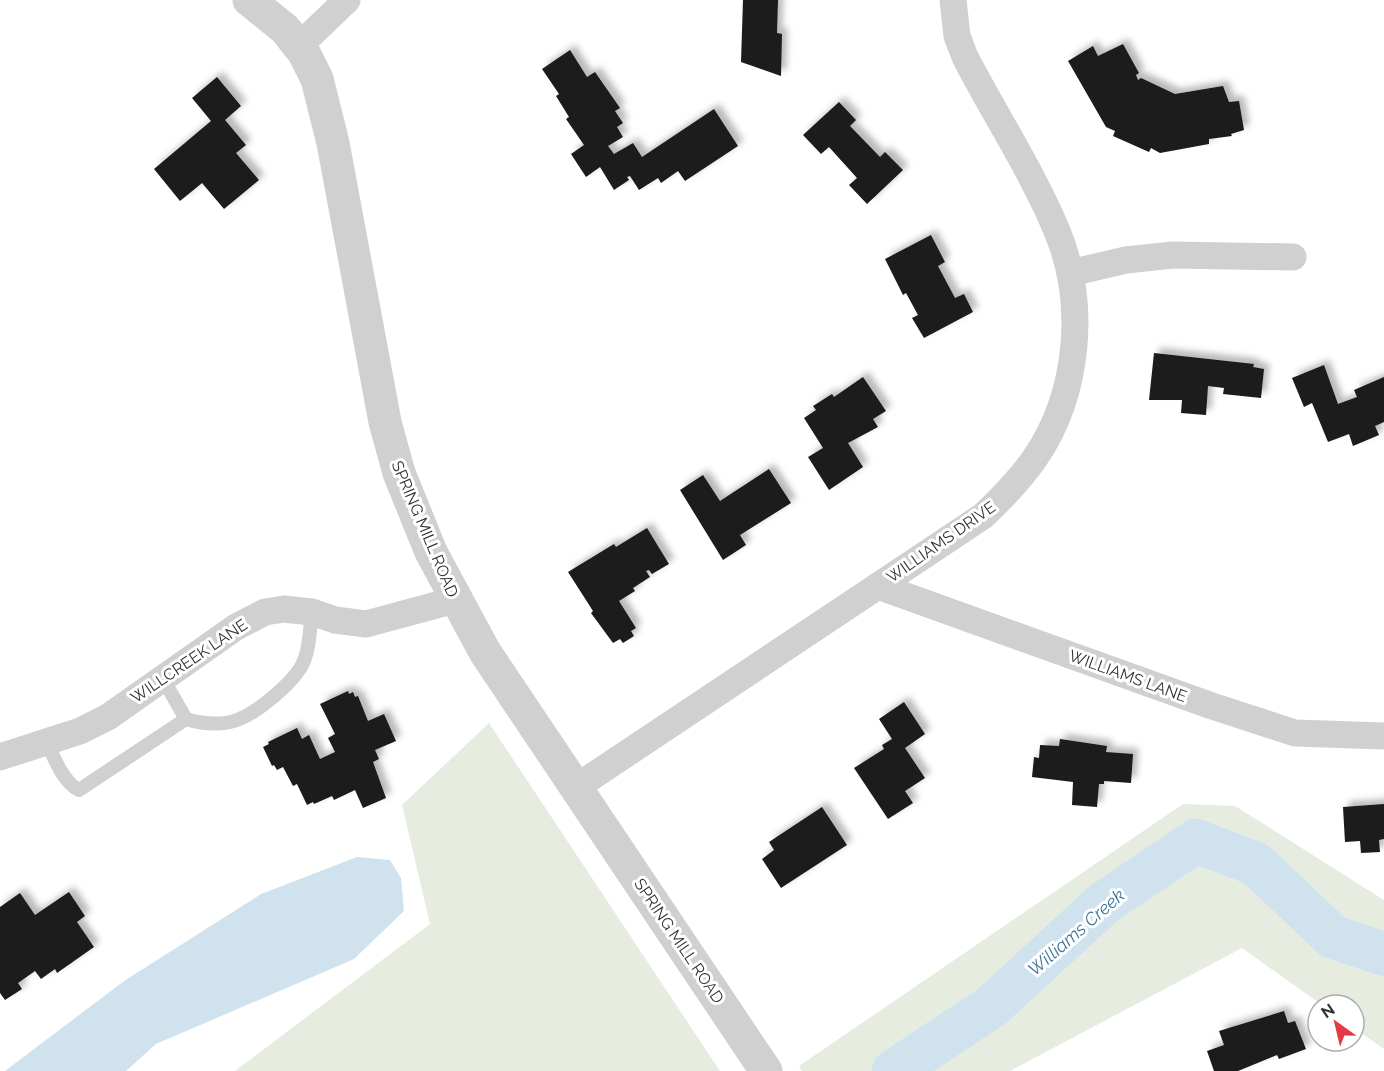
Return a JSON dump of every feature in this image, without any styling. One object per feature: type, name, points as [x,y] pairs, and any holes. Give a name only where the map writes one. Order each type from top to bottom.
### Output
[{"type":"street","name":"SPRING MILL ROAD","points":[[249,0],[271,15],[299,46],[317,79],[327,115],[385,422],[411,505],[455,600],[485,652],[765,1069]]},
{"type":"street","points":[[299,46],[347,0]]},
{"type":"street","name":"WILLIAMS DRIVE","points":[[575,788],[983,516],[1008,493],[1036,458],[1060,407],[1070,375],[1075,330],[1070,273],[1052,218],[964,57],[957,36],[953,0]]},
{"type":"street","points":[[1070,273],[1126,260],[1173,255],[1293,257]]},
{"type":"street","name":"WILLIAMS LANE","points":[[878,586],[1212,706],[1295,733],[1384,736]]},
{"type":"street","name":"WILLCREEK LANE","points":[[0,757],[80,731],[108,717],[248,620],[284,609],[312,612],[335,620],[366,624],[455,600]]},
{"type":"lane","points":[[163,679],[186,719],[211,725],[237,720],[276,694],[293,678],[305,659],[312,612]]},
{"type":"lane","points":[[47,742],[56,762],[73,787],[79,790],[186,719]]},
{"type":"shaded area","points":[[489,723],[720,1071],[235,1071],[430,924],[402,805]]},
{"type":"shaded area","points":[[1183,804],[1235,806],[1384,900],[1384,1049],[1366,1036],[1366,993],[1306,994],[1242,948],[1010,1071],[802,1071],[799,1066]]},
{"type":"water","points":[[357,857],[390,860],[401,878],[404,911],[354,959],[156,1044],[126,1071],[5,1071],[124,981],[261,894]]},
{"type":"building","points":[[743,0],[778,0],[777,33],[782,34],[781,76],[741,62]]},
{"type":"building","points":[[1123,44],[1139,73],[1136,75],[1138,80],[1141,78],[1175,94],[1223,86],[1229,102],[1239,101],[1244,130],[1231,134],[1232,136],[1209,139],[1209,144],[1160,153],[1151,148],[1149,152],[1113,136],[1115,131],[1106,127],[1068,61],[1093,46],[1098,56]]},
{"type":"building","points":[[570,50],[587,77],[595,72],[620,108],[615,111],[623,123],[617,127],[623,137],[608,146],[614,154],[633,143],[642,157],[714,109],[738,146],[685,181],[678,171],[661,183],[658,178],[639,190],[630,176],[627,177],[629,180],[614,190],[600,167],[586,177],[571,154],[584,145],[566,119],[569,117],[556,96],[559,94],[542,69]]},
{"type":"building","points":[[217,77],[241,106],[225,120],[246,145],[236,153],[259,180],[224,209],[202,183],[180,201],[154,169],[211,121],[192,98]]},
{"type":"building","points":[[839,102],[856,120],[850,126],[880,157],[885,152],[903,170],[867,204],[849,185],[857,178],[829,147],[821,154],[803,135]]},
{"type":"building","points":[[931,235],[945,262],[938,266],[955,298],[964,294],[973,312],[924,338],[912,318],[918,315],[906,293],[903,295],[885,259]]},
{"type":"building","points":[[1154,353],[1254,364],[1253,367],[1264,369],[1261,398],[1223,394],[1224,388],[1208,386],[1206,415],[1181,413],[1182,400],[1149,400]]},
{"type":"building","points":[[1324,365],[1338,404],[1357,397],[1354,390],[1384,377],[1384,422],[1375,426],[1379,435],[1353,446],[1349,434],[1328,442],[1312,403],[1304,407],[1292,378]]},
{"type":"building","points":[[863,377],[886,411],[873,419],[878,427],[848,443],[863,467],[829,490],[808,457],[823,448],[804,418],[816,410],[813,406],[832,394],[834,397]]},
{"type":"building","points":[[769,469],[791,503],[740,535],[746,545],[723,560],[680,490],[703,475],[720,501]]},
{"type":"building","points":[[647,528],[669,564],[652,574],[649,570],[646,571],[650,577],[633,588],[635,591],[619,601],[636,628],[631,631],[634,636],[623,643],[620,639],[613,643],[591,613],[593,611],[568,572],[614,544],[616,547]]},
{"type":"building","points":[[348,691],[349,694],[353,692],[355,697],[358,696],[368,721],[384,714],[396,741],[375,750],[379,759],[373,762],[386,798],[363,808],[355,790],[334,800],[332,796],[307,805],[297,784],[293,786],[283,767],[277,770],[274,765],[272,766],[263,747],[269,744],[268,742],[297,728],[302,739],[309,735],[320,759],[335,752],[328,738],[335,734],[320,704]]},
{"type":"building","points":[[904,702],[925,734],[905,748],[925,778],[905,791],[913,803],[888,819],[854,768],[884,749],[882,745],[892,739],[879,719]]},
{"type":"building","points":[[1060,739],[1107,746],[1106,752],[1133,754],[1131,783],[1104,781],[1104,784],[1099,784],[1097,807],[1072,805],[1073,782],[1032,777],[1034,757],[1039,758],[1040,745],[1059,746]]},
{"type":"building","points":[[1384,804],[1384,839],[1379,840],[1380,852],[1361,853],[1360,841],[1345,842],[1343,807]]},
{"type":"building","points":[[822,807],[847,845],[781,888],[762,859],[774,850],[769,842]]},
{"type":"building","points":[[69,892],[85,916],[77,922],[94,947],[57,973],[55,969],[41,979],[35,971],[18,983],[22,989],[5,1000],[0,993],[0,907],[20,893],[35,915]]},
{"type":"building","points":[[1284,1011],[1288,1023],[1295,1021],[1306,1049],[1279,1059],[1277,1055],[1238,1071],[1214,1071],[1207,1051],[1224,1045],[1219,1031]]},
{"type":"waterway","name":"Williams Creek","points":[[894,1071],[991,1007],[1104,903],[1196,841],[1256,864],[1333,937],[1384,954]]}]
